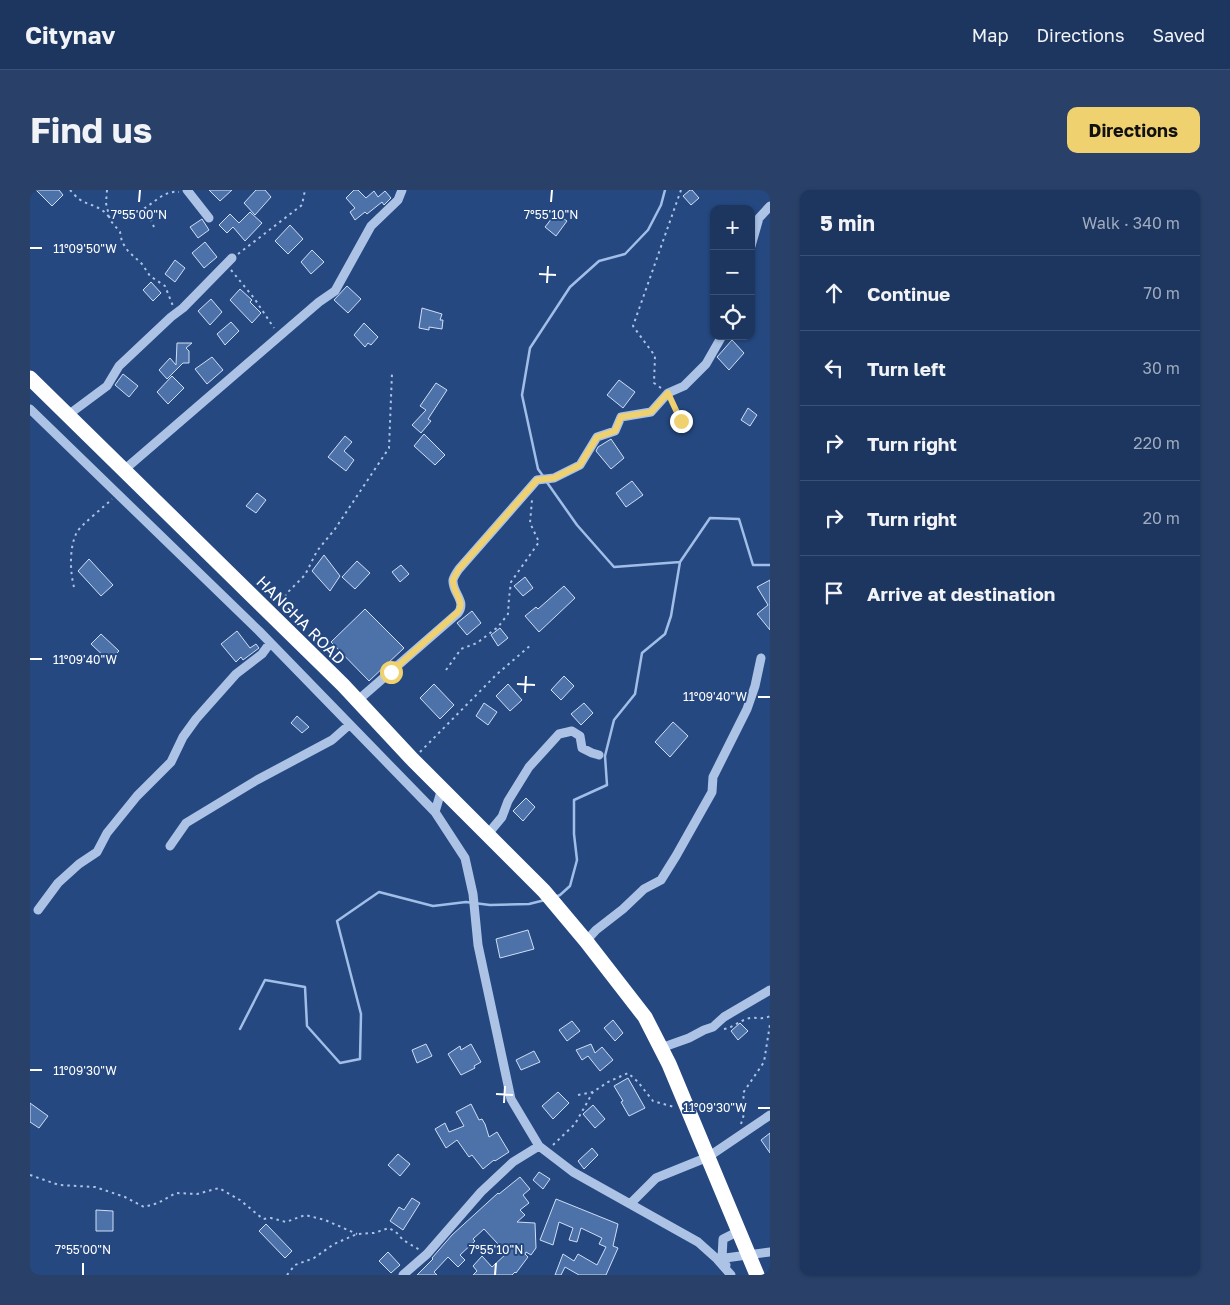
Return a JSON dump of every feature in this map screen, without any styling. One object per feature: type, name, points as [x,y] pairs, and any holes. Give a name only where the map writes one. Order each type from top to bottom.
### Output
[{"type":"highway","name":"HANGHA ROAD","points":[[30,378],[342,685],[413,760],[544,891],[586,941],[645,1017],[661,1048],[757,1275]]},
{"type":"street","points":[[124,470],[319,302],[334,292],[371,226],[398,200],[402,190]]},
{"type":"street","points":[[189,193],[209,218]]},
{"type":"street","points":[[755,232],[759,218],[770,206]]},
{"type":"street","points":[[68,415],[107,386],[119,366],[183,308],[229,262]]},
{"type":"street","points":[[357,701],[461,609],[461,603],[453,584],[454,577],[537,480],[554,478],[580,465],[597,437],[615,431],[621,417],[651,412],[668,393],[684,386],[706,364],[720,340]]},
{"type":"street","points":[[30,408],[270,643],[434,812],[465,858],[473,894],[478,945],[511,1099],[543,1149],[573,1172],[698,1242],[720,1258],[731,1275]]},
{"type":"street","points":[[38,910],[58,883],[79,864],[97,852],[107,833],[137,796],[171,762],[183,737],[196,719],[236,674],[262,654],[270,643]]},
{"type":"street","points":[[586,941],[596,930],[623,910],[644,889],[661,880],[676,856],[712,792],[713,777],[747,709],[755,686],[761,658]]},
{"type":"street","points":[[170,846],[186,823],[257,780],[332,740],[349,725]]},
{"type":"street","points":[[487,835],[502,817],[508,801],[529,767],[559,734],[572,731],[580,736],[582,748],[600,755]]},
{"type":"street","points":[[434,812],[442,788]]},
{"type":"street","points":[[661,1048],[713,1027],[724,1017],[770,990]]},
{"type":"street","points":[[630,1204],[656,1178],[708,1157],[770,1115]]},
{"type":"street","points":[[403,1275],[427,1254],[480,1192],[513,1162],[543,1149]]},
{"type":"street","points":[[720,1258],[723,1239],[739,1231]]},
{"type":"street","points":[[720,1258],[770,1252]]},
{"type":"path","points":[[70,190],[80,200],[105,211],[120,232],[128,251],[142,264],[150,276],[165,286],[176,313]]},
{"type":"path","points":[[107,190],[106,203],[109,216]]},
{"type":"path","points":[[280,336],[229,262],[302,205],[305,190]]},
{"type":"path","points":[[681,190],[633,326],[655,356],[654,383],[668,393],[681,421]]},
{"type":"path","points":[[109,216],[140,211],[164,193],[176,191],[189,193]]},
{"type":"path","points":[[140,211],[151,220],[154,226]]},
{"type":"path","points":[[282,627],[286,594],[305,575],[317,551],[335,529],[389,448],[392,373]]},
{"type":"path","points":[[446,670],[461,649],[477,643],[498,627],[508,614],[512,582],[538,542],[530,523],[532,493],[537,480]]},
{"type":"path","points":[[74,587],[72,577],[73,547],[78,532],[118,494]]},
{"type":"path","points":[[413,760],[496,675],[532,644]]},
{"type":"path","points":[[713,1027],[726,1030],[739,1021],[770,1016]]},
{"type":"path","points":[[738,1137],[745,1111],[743,1093],[764,1062],[770,1024]]},
{"type":"path","points":[[578,1095],[593,1092],[608,1082],[628,1073],[653,1101],[688,1111]]},
{"type":"path","points":[[543,1149],[575,1124],[593,1092]]},
{"type":"path","points":[[30,1174],[59,1185],[95,1187],[124,1197],[144,1207],[158,1203],[176,1193],[197,1194],[219,1188],[240,1200],[264,1219],[270,1218],[286,1222],[305,1215],[325,1220],[357,1234]]},
{"type":"path","points":[[287,1275],[295,1265],[314,1258],[334,1244],[357,1234],[374,1233],[389,1228],[396,1232],[403,1240],[427,1254]]},
{"type":"building","points":[[36,190],[59,190],[63,195],[52,206]]},
{"type":"building","points":[[209,190],[232,190],[220,201]]},
{"type":"building","points":[[256,190],[265,190],[271,197],[255,215],[244,203]]},
{"type":"building","points":[[354,190],[358,190],[366,198],[374,191],[378,197],[385,191],[391,198],[384,205],[382,202],[367,214],[365,212],[355,220],[350,212],[355,208],[346,198]]},
{"type":"building","points":[[690,190],[699,198],[691,205],[683,196]]},
{"type":"building","points":[[250,212],[262,223],[245,241],[233,227],[227,233],[219,225],[230,214],[239,223]]},
{"type":"building","points":[[556,213],[567,221],[556,236],[545,227]]},
{"type":"building","points":[[202,219],[209,230],[198,238],[190,227]]},
{"type":"building","points":[[290,225],[303,239],[288,254],[275,241]]},
{"type":"building","points":[[205,242],[217,257],[204,268],[192,253]]},
{"type":"building","points":[[312,250],[324,262],[311,274],[301,262]]},
{"type":"building","points":[[175,260],[185,268],[175,282],[165,274]]},
{"type":"building","points":[[151,282],[161,293],[153,301],[143,290]]},
{"type":"building","points":[[347,286],[361,299],[348,313],[334,300]]},
{"type":"building","points":[[240,289],[252,300],[250,302],[261,313],[252,323],[230,300]]},
{"type":"building","points":[[211,299],[222,312],[210,325],[198,311]]},
{"type":"building","points":[[422,308],[442,314],[440,320],[443,320],[442,329],[429,327],[429,330],[419,328]]},
{"type":"building","points":[[231,322],[239,331],[225,345],[217,334]]},
{"type":"building","points":[[364,323],[378,337],[371,345],[368,343],[365,347],[354,335]]},
{"type":"building","points":[[732,340],[744,353],[729,370],[717,357]]},
{"type":"building","points":[[177,343],[192,343],[186,348],[189,351],[189,363],[183,363],[167,379],[159,370],[170,358],[176,365]]},
{"type":"building","points":[[212,357],[223,370],[207,384],[195,369]]},
{"type":"building","points":[[123,374],[138,386],[129,397],[115,385]]},
{"type":"building","points":[[172,376],[184,388],[168,404],[157,392]]},
{"type":"building","points":[[619,380],[635,392],[623,408],[607,395]]},
{"type":"building","points":[[436,383],[447,390],[428,419],[431,421],[421,433],[412,425],[426,410],[420,406]]},
{"type":"building","points":[[748,408],[757,415],[750,426],[741,420]]},
{"type":"building","points":[[424,434],[445,455],[435,465],[414,446]]},
{"type":"building","points":[[345,436],[352,442],[344,451],[354,460],[346,471],[328,457]]},
{"type":"building","points":[[611,439],[624,458],[611,469],[596,451],[598,447]]},
{"type":"building","points":[[632,481],[643,495],[626,507],[616,493]]},
{"type":"building","points":[[257,493],[266,500],[256,513],[246,506]]},
{"type":"building","points":[[324,555],[340,576],[330,591],[312,571]]},
{"type":"building","points":[[89,559],[113,585],[101,596],[78,571]]},
{"type":"building","points":[[357,561],[370,573],[355,589],[342,577]]},
{"type":"building","points":[[401,565],[409,574],[400,582],[392,572]]},
{"type":"building","points":[[525,577],[533,588],[523,596],[514,586]]},
{"type":"building","points":[[770,580],[770,630],[757,614],[768,605],[757,587]]},
{"type":"building","points":[[564,586],[575,598],[539,632],[525,616],[536,607],[538,609]]},
{"type":"building","points":[[365,609],[404,648],[369,681],[331,642]]},
{"type":"building","points":[[472,611],[481,623],[467,635],[457,623]]},
{"type":"building","points":[[500,628],[508,638],[498,646],[491,635]]},
{"type":"building","points":[[237,631],[250,648],[256,644],[259,648],[243,660],[241,657],[236,662],[221,644]]},
{"type":"building","points":[[101,634],[119,651],[109,661],[91,644]]},
{"type":"building","points":[[564,676],[574,686],[561,700],[551,690]]},
{"type":"building","points":[[434,684],[454,705],[440,719],[420,698]]},
{"type":"building","points":[[508,684],[522,700],[510,711],[496,696]]},
{"type":"building","points":[[484,703],[497,712],[488,725],[476,716]]},
{"type":"building","points":[[584,703],[593,713],[581,725],[571,714]]},
{"type":"building","points":[[297,716],[309,727],[302,733],[291,723]]},
{"type":"building","points":[[673,722],[688,736],[670,757],[655,742]]},
{"type":"building","points":[[526,798],[535,807],[523,821],[513,811]]},
{"type":"building","points":[[528,930],[534,949],[500,958],[496,939]]},
{"type":"building","points":[[613,1020],[623,1033],[615,1041],[604,1028]]},
{"type":"building","points":[[572,1021],[580,1031],[567,1041],[559,1030]]},
{"type":"building","points":[[740,1023],[748,1031],[738,1040],[731,1031]]},
{"type":"building","points":[[426,1044],[432,1056],[417,1063],[412,1050]]},
{"type":"building","points":[[471,1044],[481,1062],[474,1066],[475,1068],[461,1075],[448,1054],[460,1046],[461,1050]]},
{"type":"building","points":[[591,1044],[595,1053],[602,1047],[613,1060],[600,1071],[588,1056],[582,1060],[576,1050]]},
{"type":"building","points":[[534,1051],[540,1062],[521,1070],[516,1060]]},
{"type":"building","points":[[628,1078],[645,1108],[629,1116],[614,1086]]},
{"type":"building","points":[[558,1092],[569,1103],[553,1119],[542,1106]]},
{"type":"building","points":[[30,1103],[48,1116],[39,1128],[30,1122]]},
{"type":"building","points":[[471,1104],[479,1120],[482,1119],[485,1124],[489,1137],[497,1132],[509,1152],[494,1160],[483,1169],[472,1155],[469,1157],[457,1140],[446,1148],[435,1129],[445,1123],[449,1132],[464,1126],[456,1112]]},
{"type":"building","points":[[593,1105],[605,1119],[595,1128],[583,1114]]},
{"type":"building","points":[[770,1133],[770,1153],[761,1140]]},
{"type":"building","points":[[592,1148],[598,1155],[584,1169],[578,1161]]},
{"type":"building","points":[[398,1154],[410,1164],[400,1176],[388,1165]]},
{"type":"building","points":[[539,1172],[550,1179],[543,1189],[533,1180]]},
{"type":"building","points":[[520,1177],[530,1189],[523,1195],[529,1203],[520,1210],[525,1215],[517,1222],[535,1223],[536,1248],[531,1255],[526,1252],[525,1254],[528,1257],[516,1273],[512,1275],[473,1275],[477,1271],[473,1266],[482,1256],[492,1267],[507,1253],[497,1246],[498,1244],[484,1229],[473,1239],[475,1241],[460,1255],[465,1260],[458,1267],[448,1257],[434,1272],[437,1275],[417,1275],[433,1259],[452,1235],[498,1193]]},
{"type":"building","points":[[412,1198],[420,1203],[403,1230],[390,1221],[399,1207],[404,1210]]},
{"type":"building","points":[[556,1199],[618,1224],[613,1246],[618,1248],[606,1275],[579,1275],[565,1267],[561,1275],[555,1275],[563,1254],[574,1261],[578,1254],[597,1265],[606,1247],[599,1244],[602,1238],[581,1228],[577,1242],[569,1240],[573,1228],[559,1222],[553,1245],[540,1240]]},
{"type":"building","points":[[96,1210],[113,1211],[113,1231],[96,1231]]},
{"type":"building","points":[[266,1224],[292,1251],[285,1258],[259,1231]]},
{"type":"building","points":[[388,1252],[400,1265],[391,1273],[379,1261]]},
{"type":"waterway","points":[[543,476],[538,469],[522,395],[530,348],[570,287],[599,261],[625,254],[648,230],[661,205],[665,190]]},
{"type":"waterway","points":[[546,481],[577,525],[614,567],[680,562]]},
{"type":"waterway","points":[[555,897],[570,886],[577,860],[574,834],[574,800],[607,785],[605,756],[614,720],[635,694],[642,653],[665,634],[671,616],[680,562],[710,518],[739,519],[753,565],[770,565]]},
{"type":"waterway","points":[[240,1029],[265,980],[305,987],[307,1026],[340,1063],[360,1059],[361,1014],[337,921],[379,892],[433,906],[466,902],[490,905],[529,904],[545,900]]},
{"type":"route","points":[[391,672],[461,609],[461,603],[453,584],[454,577],[537,480],[554,478],[580,465],[597,437],[615,431],[621,417],[651,412],[668,393],[681,421]]}]
